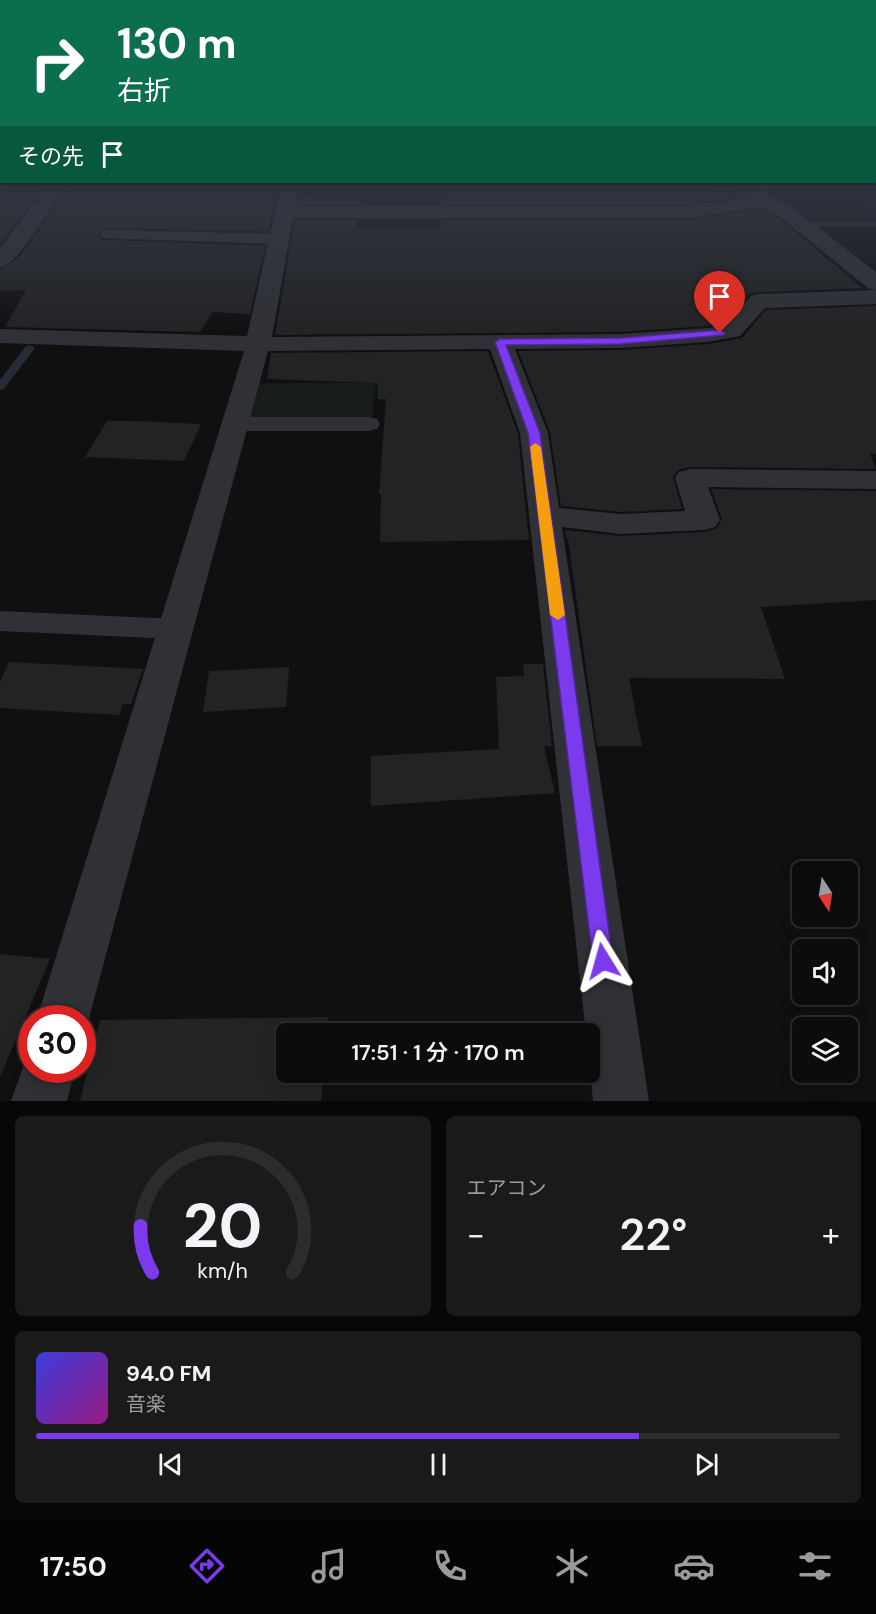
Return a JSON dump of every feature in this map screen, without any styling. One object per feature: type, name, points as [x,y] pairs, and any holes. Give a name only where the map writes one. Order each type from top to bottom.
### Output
[{"type":"street","points":[[0,262],[24,232]]},
{"type":"street","points":[[67,1005],[258,345],[281,232]]},
{"type":"street","points":[[812,232],[876,283]]},
{"type":"street","points":[[0,336],[258,345],[620,341],[708,335],[732,331],[759,301],[876,297]]},
{"type":"street","points":[[500,342],[534,433],[621,1101]]},
{"type":"street","points":[[544,516],[621,524],[704,520],[690,478],[876,480]]},
{"type":"street","points":[[39,1101],[44,1083]]},
{"type":"lane","points":[[108,235],[280,239]]},
{"type":"lane","points":[[235,424],[369,424]]},
{"type":"lane","points":[[0,621],[176,629]]},
{"type":"shaded area","points":[[258,383],[376,383],[372,419],[247,419]]},
{"type":"building","points":[[0,232],[9,232],[0,245]]},
{"type":"building","points":[[38,232],[101,232],[98,234],[102,240],[265,246],[250,314],[212,312],[200,332],[5,327],[26,290],[0,291],[0,270],[19,257]]},
{"type":"building","points":[[293,232],[796,232],[862,288],[749,294],[723,323],[708,326],[620,332],[275,335]]},
{"type":"building","points":[[876,306],[876,454],[870,454],[876,469],[690,467],[678,470],[673,477],[682,509],[621,512],[561,506],[550,432],[518,351],[620,350],[708,344],[742,338],[766,310]]},
{"type":"building","points":[[488,351],[518,434],[529,540],[380,542],[381,494],[379,494],[386,399],[378,399],[377,383],[267,379],[271,353]]},
{"type":"building","points":[[107,421],[201,424],[184,461],[85,457]]},
{"type":"building","points":[[711,489],[876,491],[876,600],[761,607],[785,679],[629,678],[642,746],[597,746],[565,530],[621,536],[704,532],[716,529],[722,519]]},
{"type":"building","points":[[9,662],[143,669],[131,704],[123,704],[119,715],[0,708],[0,682]]},
{"type":"building","points":[[523,664],[543,664],[552,746],[544,746],[555,793],[371,806],[371,756],[499,749],[496,677],[524,676]]},
{"type":"building","points":[[289,667],[286,707],[203,712],[209,671]]},
{"type":"building","points":[[0,954],[50,959],[31,1005],[18,1005],[18,1035],[0,1077]]},
{"type":"building","points":[[328,1017],[328,1023],[276,1023],[276,1083],[323,1083],[321,1101],[80,1101],[84,1083],[96,1083],[96,1036],[100,1020]]},
{"type":"waterway","points":[[0,387],[30,348]]},
{"type":"slow traffic","points":[[535,447],[558,615]]},
{"type":"route","points":[[603,961],[534,433],[500,342],[620,341],[720,333]]}]
